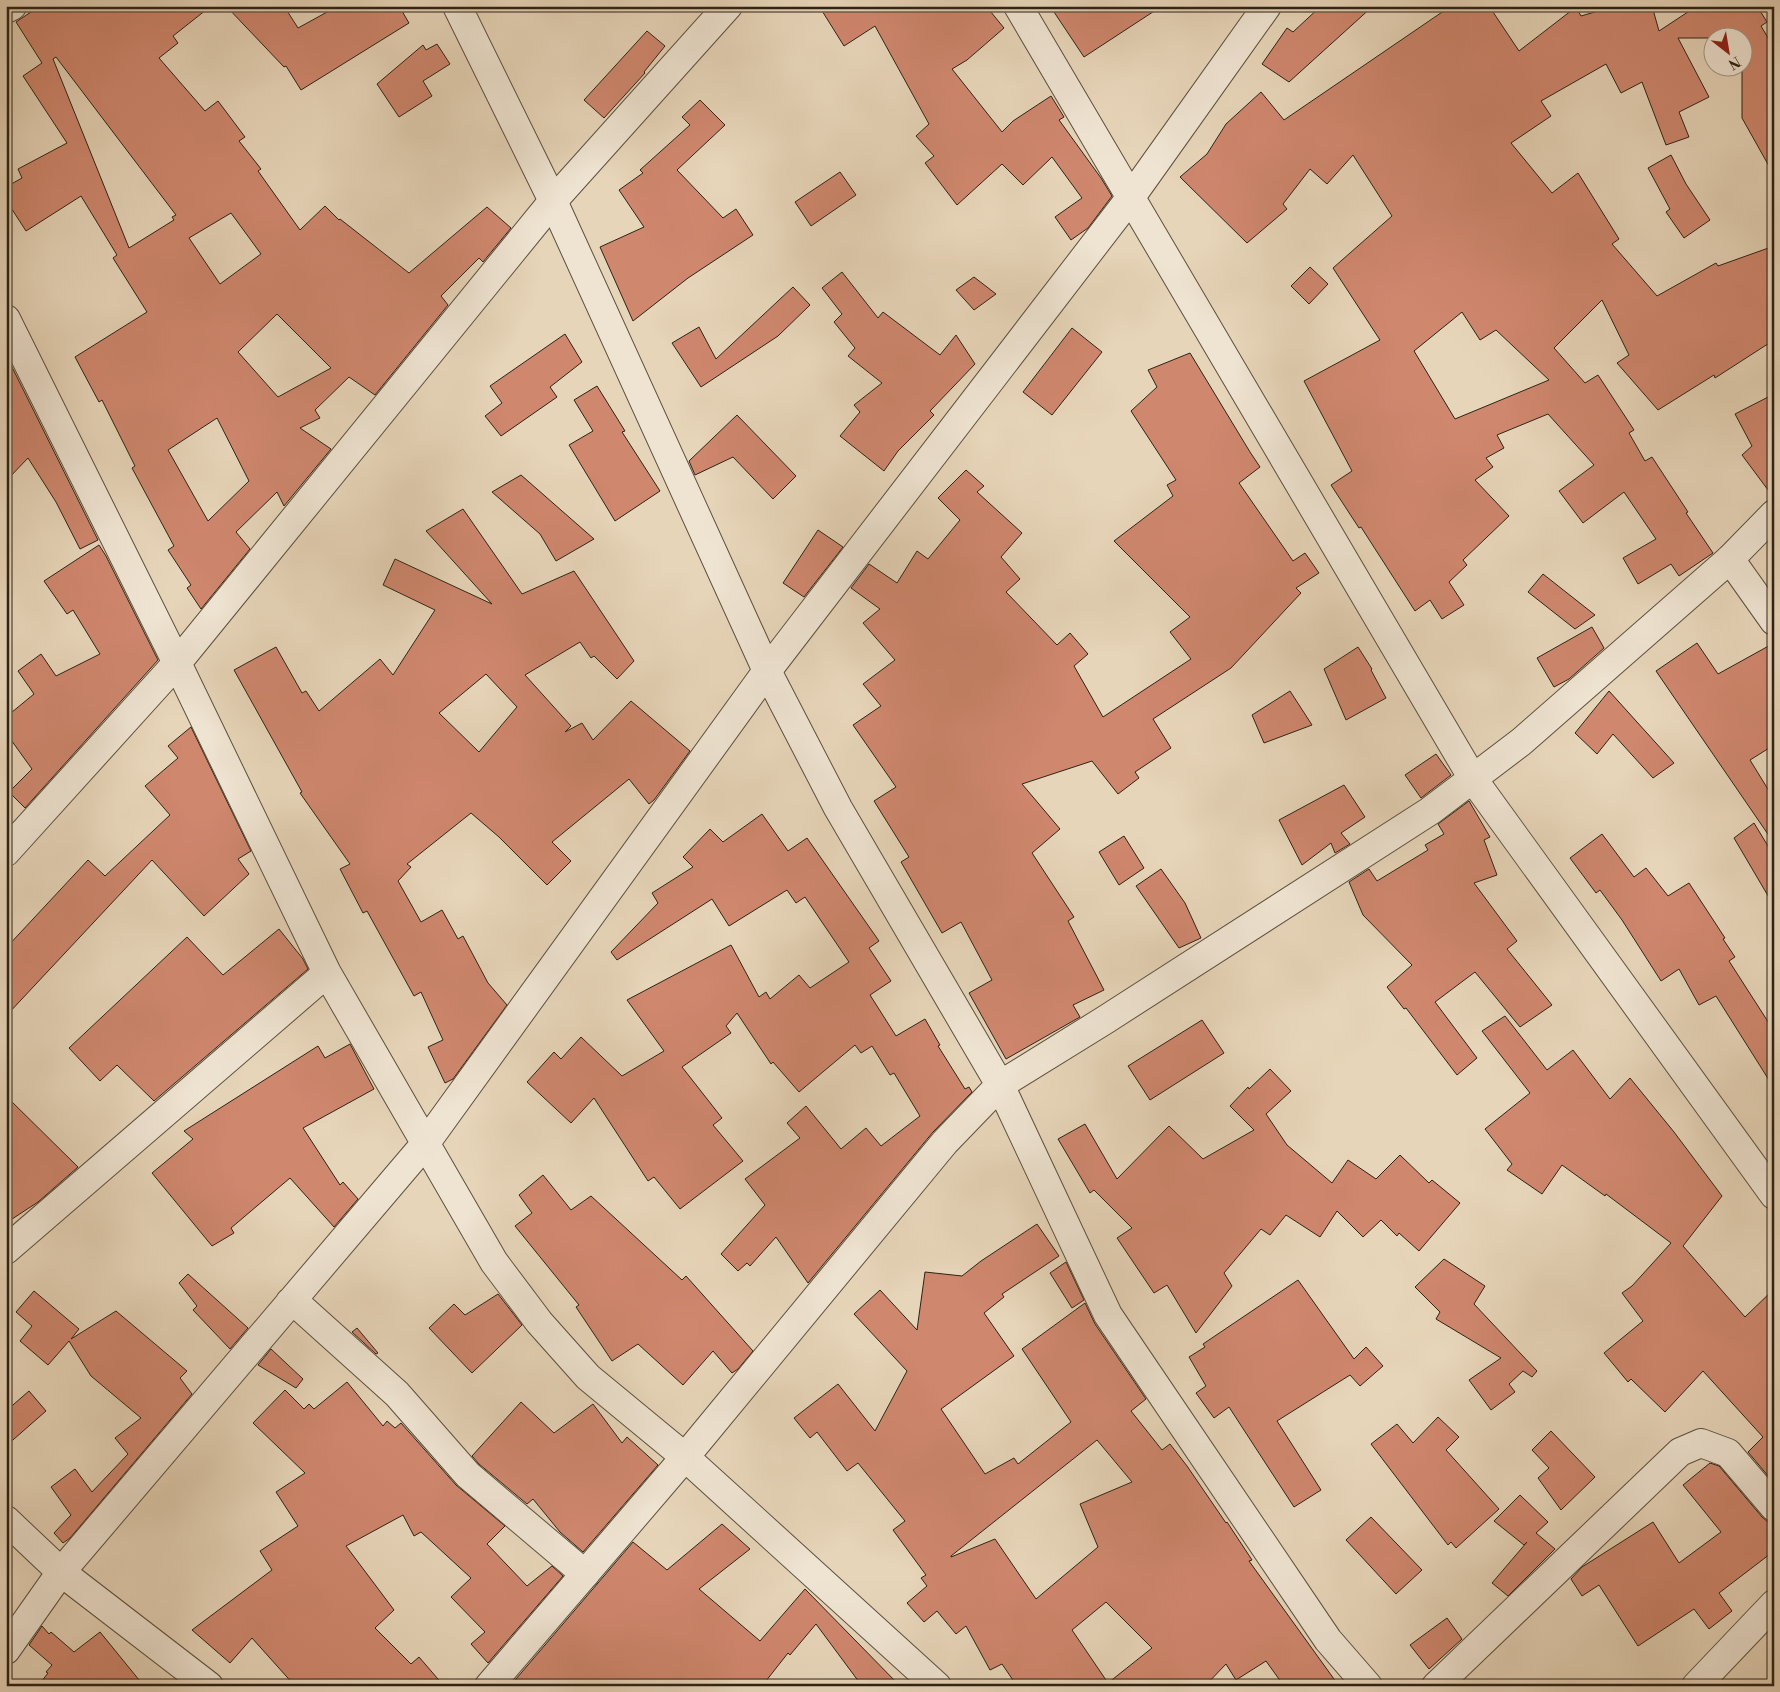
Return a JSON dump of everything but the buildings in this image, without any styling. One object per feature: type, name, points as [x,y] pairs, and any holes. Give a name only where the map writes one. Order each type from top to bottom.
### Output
[{"type":"street","points":[[6,9],[12,6]]},
{"type":"street","points":[[457,6],[553,201],[767,671],[838,808],[1000,1085],[1108,1316],[1328,1640],[1368,1686]]},
{"type":"street","points":[[6,852],[177,663],[553,201],[728,6]]},
{"type":"street","points":[[1018,6],[1473,779],[1774,1195]]},
{"type":"street","points":[[6,1650],[61,1572],[425,1144],[767,671],[1131,197],[1267,6]]},
{"type":"street","points":[[6,319],[328,973],[494,1262],[539,1322],[588,1378],[685,1457],[936,1686]]},
{"type":"street","points":[[489,1686],[685,1457],[945,1142],[1000,1085],[1105,1020],[1430,811],[1521,742],[1730,559],[1774,514]]},
{"type":"street","points":[[1730,559],[1774,621]]},
{"type":"street","points":[[6,1250],[328,973]]},
{"type":"street","points":[[290,1302],[298,1305],[397,1394],[468,1475],[585,1574]]},
{"type":"street","points":[[1436,1686],[1680,1452],[1701,1442],[1728,1453],[1774,1507]]},
{"type":"street","points":[[6,1520],[61,1572],[209,1686]]},
{"type":"street","points":[[1696,1686],[1774,1604]]}]
